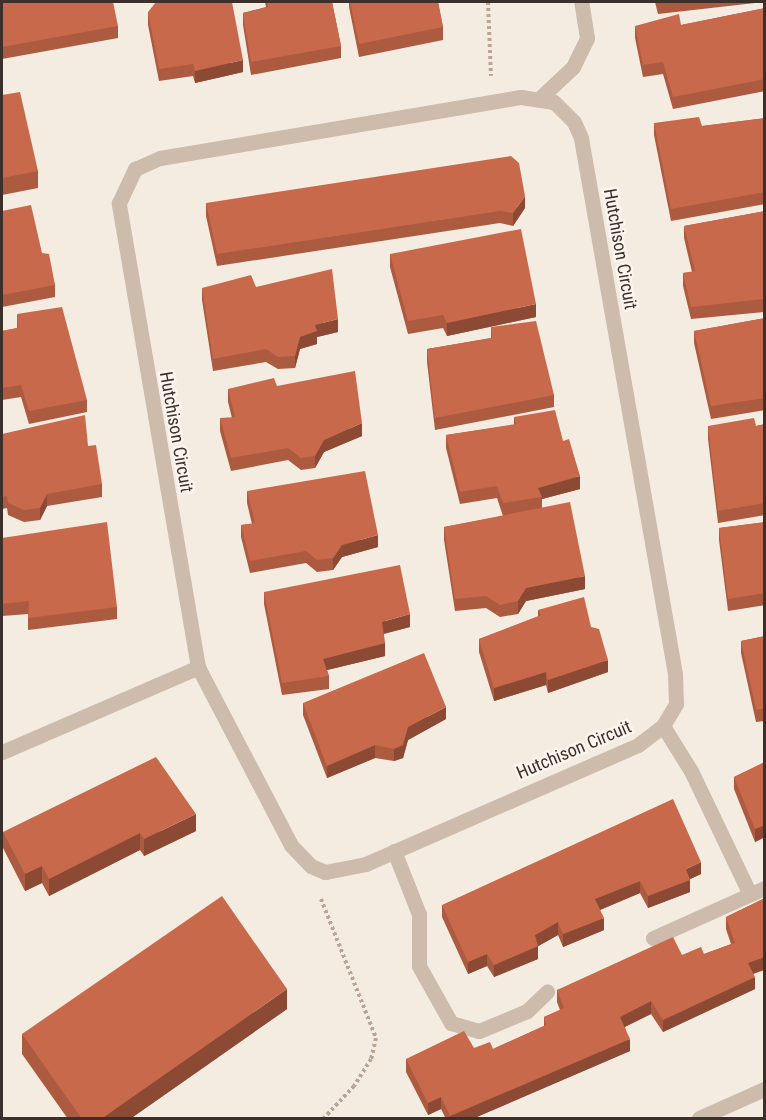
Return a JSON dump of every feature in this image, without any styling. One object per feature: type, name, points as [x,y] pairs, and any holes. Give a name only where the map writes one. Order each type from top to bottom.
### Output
[{"type":"street","points":[[540,98],[573,67],[587,38],[581,2]]},
{"type":"street","name":"Hutchison Circuit","points":[[540,98],[564,109],[581,138],[675,674],[676,704],[663,726],[638,745],[350,870],[325,873],[311,866],[291,845],[198,668],[119,220],[124,186],[135,169],[185,151],[492,100],[540,98]]},
{"type":"street","points":[[2,752],[198,668]]},
{"type":"street","points":[[663,726],[691,771],[750,894]]},
{"type":"street","points":[[394,851],[419,914],[419,966],[451,1023],[479,1031],[527,1011],[547,992]]},
{"type":"street","points":[[653,938],[765,888]]},
{"type":"street","points":[[699,1119],[765,1089]]},
{"type":"path","points":[[488,2],[492,100]]},
{"type":"path","points":[[324,1119],[354,1086],[371,1059],[376,1038],[320,903],[325,873]]},
{"type":"building","points":[[2,2],[113,2],[118,26],[2,47]]},
{"type":"building","points":[[156,2],[232,2],[243,60],[195,71],[193,64],[159,69],[148,12]]},
{"type":"building","points":[[267,2],[332,2],[341,46],[251,62],[243,13],[268,7]]},
{"type":"building","points":[[350,2],[438,2],[443,27],[359,44]]},
{"type":"building","points":[[765,8],[765,79],[673,97],[663,62],[643,65],[635,26],[679,14],[681,25]]},
{"type":"building","points":[[20,92],[38,171],[2,178],[2,95]]},
{"type":"building","points":[[699,117],[702,126],[765,118],[765,192],[671,209],[654,123]]},
{"type":"building","points":[[511,156],[519,163],[525,196],[513,213],[500,211],[217,254],[206,203]]},
{"type":"building","points":[[31,205],[42,253],[49,254],[55,285],[2,295],[2,211]]},
{"type":"building","points":[[765,211],[765,299],[691,307],[683,273],[695,271],[684,226]]},
{"type":"building","points":[[521,229],[536,304],[447,323],[443,315],[408,321],[390,254]]},
{"type":"building","points":[[332,269],[338,319],[315,325],[317,331],[300,337],[295,356],[278,357],[266,349],[213,359],[202,288],[251,275],[256,287]]},
{"type":"building","points":[[62,307],[87,400],[29,411],[21,385],[2,388],[2,331],[18,328],[17,314]]},
{"type":"building","points":[[765,318],[765,398],[711,406],[694,331]]},
{"type":"building","points":[[536,321],[554,395],[435,418],[427,349],[492,338],[491,327]]},
{"type":"building","points":[[355,371],[362,423],[324,440],[315,456],[301,458],[288,448],[231,458],[220,418],[235,417],[228,389],[274,378],[277,386]]},
{"type":"building","points":[[555,410],[563,441],[569,439],[580,476],[538,488],[542,497],[503,503],[497,486],[460,492],[446,435],[516,424],[514,417]]},
{"type":"building","points":[[85,415],[88,446],[96,445],[102,484],[47,494],[40,508],[24,510],[8,503],[7,496],[2,497],[2,434]]},
{"type":"building","points":[[754,418],[756,426],[765,424],[765,503],[718,511],[708,426]]},
{"type":"building","points":[[365,471],[378,535],[342,545],[333,558],[317,560],[306,551],[250,561],[241,525],[255,523],[247,491]]},
{"type":"building","points":[[570,502],[585,576],[526,588],[518,601],[500,605],[486,596],[455,599],[444,527]]},
{"type":"building","points":[[107,522],[117,607],[28,618],[29,601],[2,604],[2,538]]},
{"type":"building","points":[[765,522],[765,593],[728,599],[719,528]]},
{"type":"building","points":[[400,565],[410,614],[382,622],[385,643],[323,659],[329,676],[282,683],[264,592]]},
{"type":"building","points":[[584,597],[591,627],[599,629],[608,660],[548,680],[546,672],[494,688],[479,639],[541,615],[538,610]]},
{"type":"building","points":[[765,636],[765,708],[756,710],[741,641]]},
{"type":"building","points":[[424,653],[446,707],[408,727],[403,745],[394,749],[375,745],[327,766],[303,703]]},
{"type":"building","points":[[156,757],[196,814],[144,839],[140,833],[49,879],[42,866],[25,874],[3,832]]},
{"type":"building","points":[[765,762],[765,825],[755,829],[734,777]]},
{"type":"building","points":[[673,799],[701,862],[686,869],[690,880],[648,896],[640,881],[595,899],[604,918],[563,934],[558,922],[535,935],[538,946],[494,965],[487,954],[468,962],[442,905]]},
{"type":"building","points":[[222,896],[287,989],[101,1119],[82,1119],[22,1034]]},
{"type":"building","points":[[765,898],[765,957],[748,963],[755,977],[663,1020],[651,1001],[620,1017],[630,1039],[450,1116],[441,1097],[428,1103],[406,1059],[464,1031],[474,1048],[490,1042],[493,1049],[546,1025],[544,1017],[564,1008],[557,990],[673,937],[682,955],[701,947],[704,954],[735,943],[726,917]]}]
